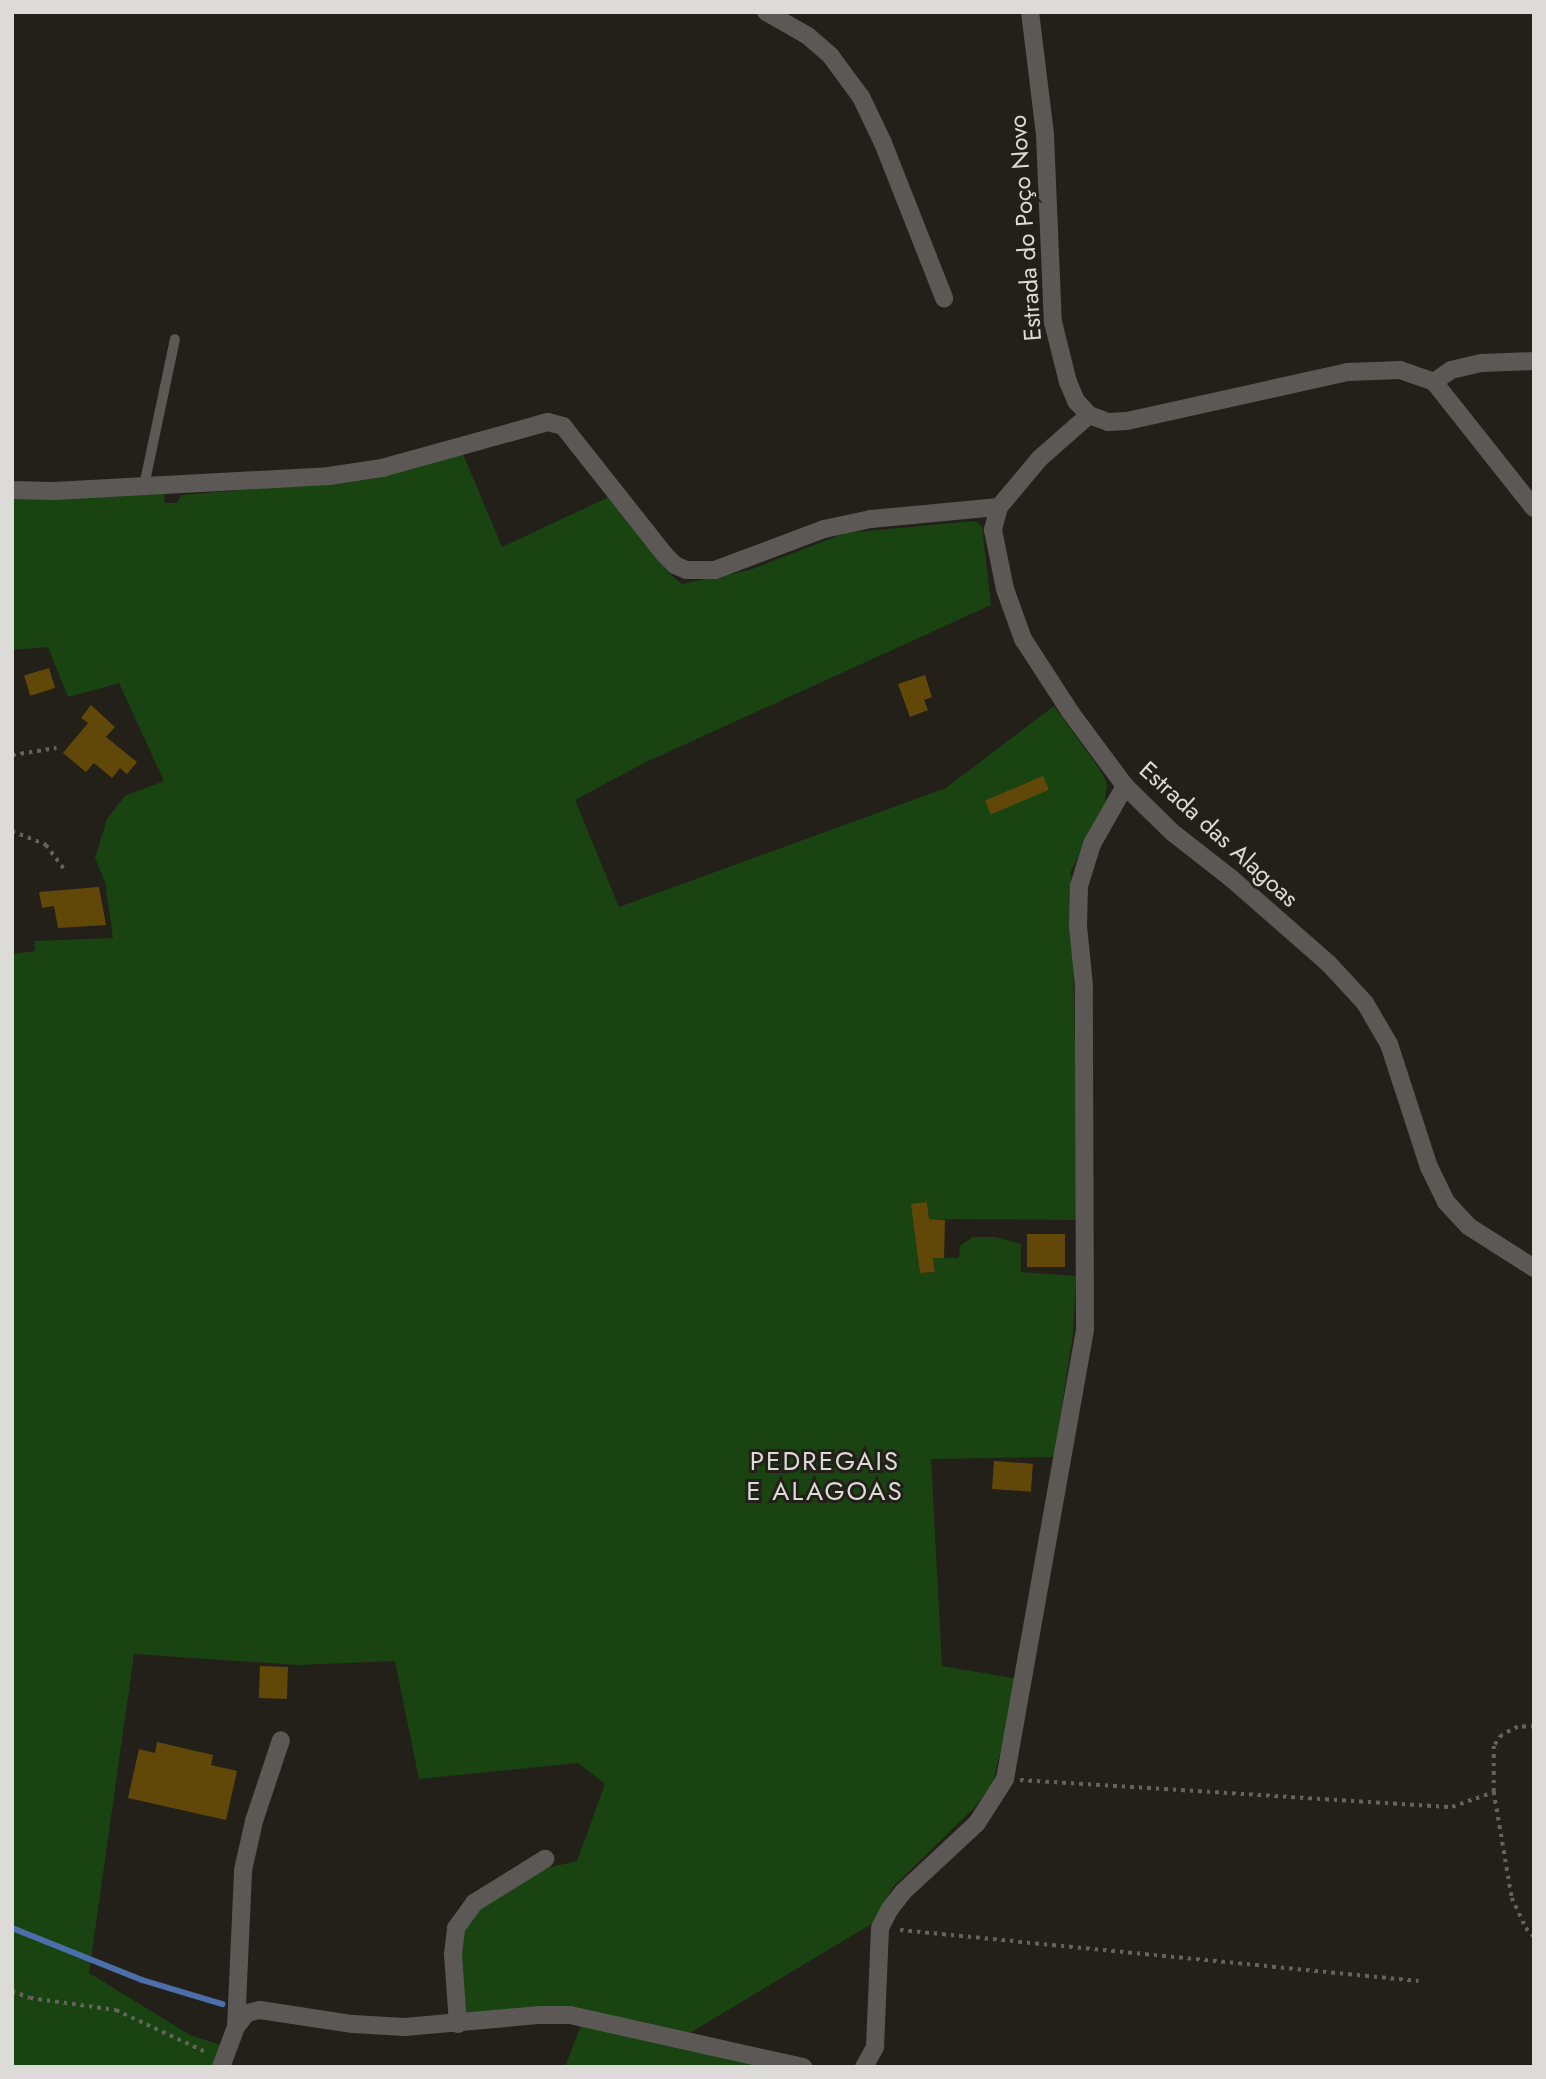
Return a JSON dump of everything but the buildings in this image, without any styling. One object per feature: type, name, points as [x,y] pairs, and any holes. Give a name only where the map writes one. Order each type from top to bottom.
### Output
[{"type":"street","points":[[766,12],[808,36],[830,55],[861,97],[883,143],[944,298]]},
{"type":"street","name":"Estrada do Poço Novo","points":[[1030,12],[1045,135],[1053,322],[1068,382],[1076,401],[1089,415]]},
{"type":"street","points":[[1434,382],[1451,370],[1482,363],[1534,361]]},
{"type":"street","points":[[12,490],[54,491],[328,476],[382,468],[548,422],[563,426],[664,554],[686,570],[715,569],[824,529],[871,519],[999,507],[1040,458],[1089,415],[1108,422],[1127,421],[1348,372],[1400,370],[1434,382],[1534,508]]},
{"type":"street","name":"Estrada das Alagoas","points":[[999,507],[993,530],[1005,589],[1023,639],[1071,713],[1125,786],[1172,832],[1329,964],[1365,1003],[1389,1044],[1429,1167],[1447,1202],[1468,1226],[1534,1268]]},
{"type":"street","points":[[864,2067],[875,2047],[880,1928],[889,1910],[903,1892],[977,1823],[1005,1779],[1085,1329],[1084,1000],[1078,926],[1079,886],[1092,844],[1125,786]]},
{"type":"street","points":[[222,2063],[236,2027],[243,1870],[254,1821],[281,1740]]},
{"type":"street","points":[[458,2024],[453,1954],[456,1928],[474,1903],[545,1859]]},
{"type":"street","points":[[236,2027],[247,2014],[260,2010],[353,2024],[405,2027],[540,2014],[570,2015],[803,2067]]},
{"type":"lane","points":[[144,486],[174,339]]},
{"type":"path","points":[[12,755],[56,748]]},
{"type":"path","points":[[12,831],[47,845],[65,870]]},
{"type":"path","points":[[1534,1727],[1518,1727],[1503,1735],[1494,1746],[1494,1792],[1512,1898],[1526,1928],[1534,1937]]},
{"type":"path","points":[[1005,1779],[1452,1807],[1494,1792]]},
{"type":"path","points":[[880,1928],[1418,1981]]},
{"type":"path","points":[[12,1991],[30,1998],[117,2010],[222,2063]]},
{"type":"green space","points":[[463,454],[502,547],[611,496],[670,574],[682,584],[750,570],[845,533],[975,521],[982,526],[991,605],[644,763],[575,800],[619,907],[946,788],[1054,706],[1101,771],[1107,784],[1105,802],[1071,871],[1079,1220],[929,1219],[927,1202],[912,1205],[920,1273],[935,1272],[933,1258],[959,1258],[960,1246],[973,1237],[996,1237],[1021,1244],[1021,1272],[1076,1276],[1073,1334],[1054,1457],[931,1459],[942,1666],[1018,1679],[993,1782],[975,1807],[893,1887],[873,1923],[688,2034],[605,2015],[467,2018],[460,1955],[466,1923],[482,1900],[530,1872],[577,1861],[605,1784],[578,1763],[419,1779],[395,1661],[298,1665],[134,1654],[89,1973],[190,2035],[233,2049],[229,2067],[12,2067],[12,954],[35,951],[34,941],[113,938],[105,882],[95,858],[107,819],[125,796],[164,781],[119,683],[68,697],[48,647],[12,650],[12,499],[164,494],[165,503],[177,503],[181,495],[350,481]]},
{"type":"green space","points":[[582,2023],[781,2067],[565,2067]]},
{"type":"waterway","points":[[12,1928],[142,1980],[222,2004]]},
{"type":"district","name":"PEDREGAIS E ALAGOAS","points":[[825,1477]]}]
